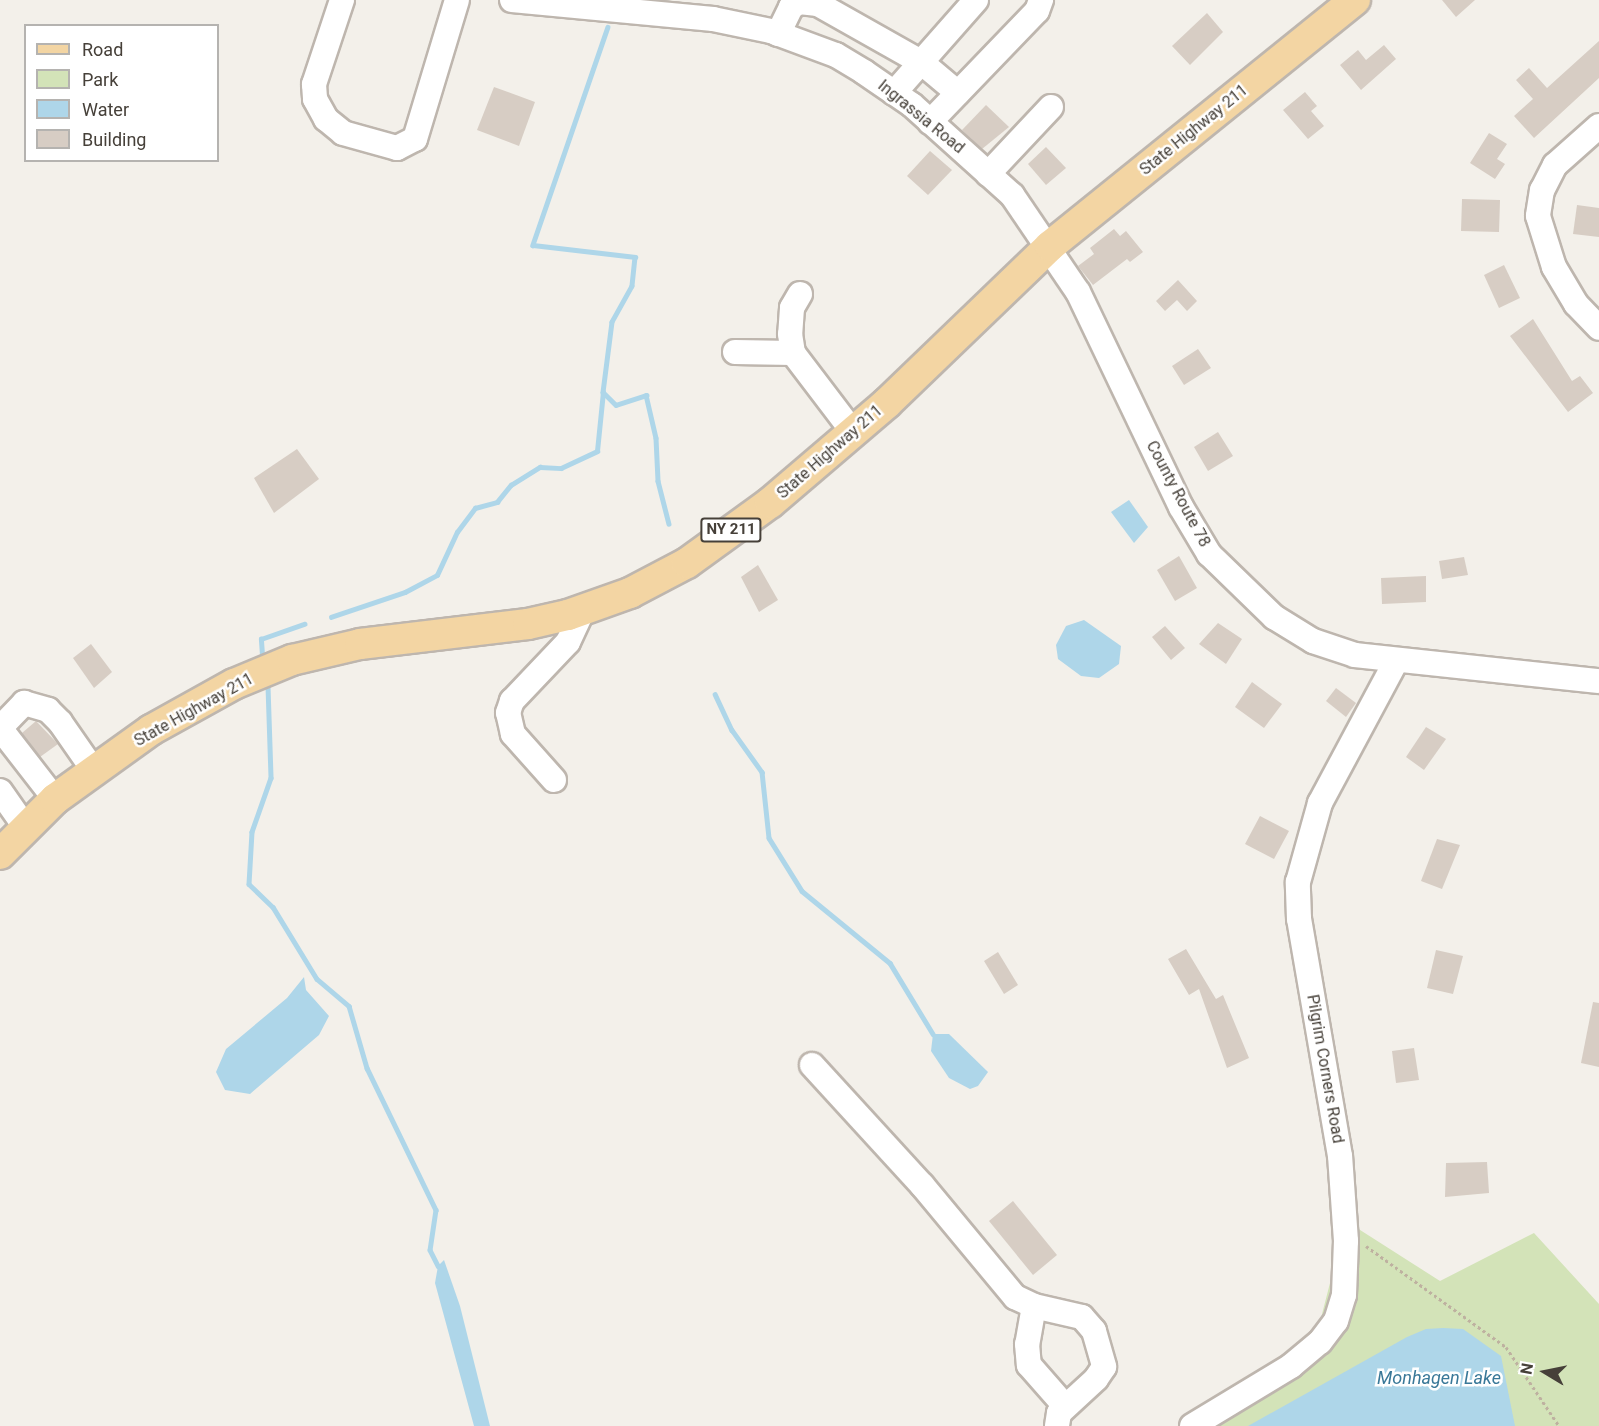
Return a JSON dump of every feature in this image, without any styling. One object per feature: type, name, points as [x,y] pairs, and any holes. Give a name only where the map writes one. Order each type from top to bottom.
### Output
[{"type":"main road","name":"State Highway 211","points":[[0,855],[55,800],[94,771],[151,730],[234,684],[292,660],[360,644],[528,624],[583,610],[630,593],[687,563],[770,503],[853,432],[1050,246],[1355,0]]},
{"type":"street","points":[[342,0],[314,84],[315,99],[326,119],[343,133],[397,148],[415,139],[457,0]]},
{"type":"street","name":"Ingrassia Road","points":[[512,0],[583,4],[713,19],[778,34],[836,55],[894,93],[1012,195],[1050,246]]},
{"type":"street","points":[[894,93],[976,0]]},
{"type":"street","points":[[930,122],[1037,11],[1041,0]]},
{"type":"street","points":[[778,34],[791,7],[808,2],[921,62],[958,93]]},
{"type":"street","points":[[988,174],[1051,107]]},
{"type":"street","points":[[1599,126],[1556,165],[1542,190],[1538,216],[1554,267],[1576,304],[1599,328]]},
{"type":"street","name":"County Route 78","points":[[1050,246],[1078,292],[1181,507],[1209,554],[1240,588],[1292,632],[1328,648],[1396,661],[1599,681]]},
{"type":"street","points":[[800,294],[792,308],[790,334],[793,353],[853,432]]},
{"type":"street","points":[[735,352],[793,353]]},
{"type":"street","points":[[554,780],[513,734],[508,713],[512,701],[568,642],[583,610]]},
{"type":"street","name":"Pilgrim Corners Road","points":[[1192,1426],[1291,1366],[1320,1342],[1335,1321],[1344,1295],[1346,1232],[1340,1156],[1299,919],[1298,882],[1320,803],[1396,661]]},
{"type":"street","points":[[55,800],[0,728],[24,703],[48,710],[94,771]]},
{"type":"street","points":[[0,791],[26,828]]},
{"type":"street","points":[[813,1065],[922,1185],[1015,1297],[1034,1306],[1082,1317],[1094,1331],[1104,1367],[1096,1379],[1061,1416],[1029,1365],[1027,1344],[1034,1306]]},
{"type":"path","points":[[1346,1232],[1506,1347],[1559,1426]]},
{"type":"green space","points":[[1346,1221],[1440,1281],[1534,1233],[1599,1304],[1599,1426],[1185,1426],[1241,1391],[1308,1338],[1321,1318]]},
{"type":"water","points":[[1129,500],[1148,527],[1134,543],[1111,512]]},
{"type":"water","points":[[1084,620],[1121,646],[1119,664],[1099,678],[1081,676],[1058,659],[1056,645],[1066,626]]},
{"type":"water","points":[[304,977],[306,990],[329,1016],[319,1035],[250,1094],[225,1090],[216,1072],[226,1049],[287,998]]},
{"type":"water","points":[[933,1034],[949,1034],[988,1072],[978,1086],[970,1089],[949,1078],[931,1051]]},
{"type":"water","points":[[444,1260],[460,1306],[490,1426],[474,1426],[435,1283],[438,1266]]},
{"type":"water","name":"Monhagen Lake","points":[[1426,1329],[1463,1329],[1501,1356],[1515,1426],[1248,1426],[1407,1337]]},
{"type":"building","points":[[1442,0],[1475,0],[1456,17]]},
{"type":"building","points":[[1207,13],[1223,32],[1190,65],[1172,46]]},
{"type":"building","points":[[1599,41],[1599,78],[1534,138],[1514,116],[1533,99],[1516,80],[1529,68],[1547,88]]},
{"type":"building","points":[[1384,45],[1396,59],[1361,90],[1340,65],[1358,50],[1366,60]]},
{"type":"building","points":[[494,87],[535,102],[519,146],[477,130]]},
{"type":"building","points":[[1305,92],[1317,106],[1311,111],[1324,126],[1308,139],[1283,110]]},
{"type":"building","points":[[986,105],[1009,127],[982,149],[962,130]]},
{"type":"building","points":[[1489,133],[1507,144],[1497,159],[1505,164],[1495,179],[1470,163]]},
{"type":"building","points":[[1046,147],[1066,168],[1046,185],[1028,164]]},
{"type":"building","points":[[930,151],[952,170],[928,195],[907,176]]},
{"type":"building","points":[[1462,199],[1500,200],[1499,232],[1461,231]]},
{"type":"building","points":[[1577,205],[1599,208],[1599,237],[1573,234]]},
{"type":"building","points":[[1114,229],[1120,236],[1126,231],[1143,252],[1130,262],[1127,259],[1093,285],[1078,266],[1094,254],[1090,248]]},
{"type":"building","points":[[1504,265],[1520,298],[1499,308],[1484,275]]},
{"type":"building","points":[[1178,280],[1197,301],[1187,311],[1177,300],[1165,311],[1156,301]]},
{"type":"building","points":[[1533,319],[1572,381],[1580,376],[1593,393],[1568,412],[1510,336]]},
{"type":"building","points":[[1198,349],[1211,368],[1184,385],[1172,366]]},
{"type":"building","points":[[1218,432],[1233,456],[1208,471],[1194,447]]},
{"type":"building","points":[[297,449],[319,479],[274,513],[254,478]]},
{"type":"building","points":[[1179,556],[1197,588],[1175,601],[1157,570]]},
{"type":"building","points":[[1464,557],[1468,575],[1442,579],[1439,561]]},
{"type":"building","points":[[758,565],[778,600],[759,612],[741,577]]},
{"type":"building","points":[[1426,576],[1426,602],[1382,604],[1381,578]]},
{"type":"building","points":[[1218,623],[1242,639],[1226,664],[1199,644]]},
{"type":"building","points":[[1165,626],[1185,648],[1171,660],[1152,637]]},
{"type":"building","points":[[91,644],[112,672],[94,688],[73,658]]},
{"type":"building","points":[[1252,682],[1282,704],[1264,728],[1235,707]]},
{"type":"building","points":[[1336,688],[1356,703],[1346,717],[1326,701]]},
{"type":"building","points":[[36,721],[58,744],[40,757],[22,733]]},
{"type":"building","points":[[1426,727],[1446,739],[1424,770],[1406,757]]},
{"type":"building","points":[[1260,816],[1289,831],[1274,859],[1245,844]]},
{"type":"building","points":[[1437,839],[1460,845],[1442,889],[1421,881]]},
{"type":"building","points":[[1186,949],[1216,999],[1223,995],[1249,1058],[1227,1068],[1199,989],[1189,995],[1168,959]]},
{"type":"building","points":[[1436,950],[1463,956],[1453,994],[1427,988]]},
{"type":"building","points":[[998,952],[1018,985],[1004,994],[984,961]]},
{"type":"building","points":[[1593,1002],[1599,1003],[1599,1067],[1581,1063]]},
{"type":"building","points":[[1414,1048],[1419,1080],[1396,1083],[1392,1051]]},
{"type":"building","points":[[1487,1162],[1489,1193],[1445,1197],[1446,1163]]},
{"type":"building","points":[[1013,1201],[1057,1255],[1033,1275],[989,1221]]},
{"type":"waterway","points":[[608,27],[533,245],[635,257],[632,286],[612,322],[603,392],[616,405],[646,395],[656,438],[658,481],[669,524]]},
{"type":"waterway","points":[[331,617],[405,592],[437,575],[457,532],[475,508],[497,502],[511,485],[540,467],[561,468],[597,451],[603,392]]},
{"type":"waterway","points":[[262,655],[261,639],[304,624]]},
{"type":"waterway","points":[[268,686],[271,778],[252,832],[249,884],[273,907],[317,979],[349,1006],[367,1068],[436,1210],[430,1250],[438,1266]]},
{"type":"waterway","points":[[715,694],[732,730],[762,772],[769,838],[802,891],[890,963],[933,1034]]}]
